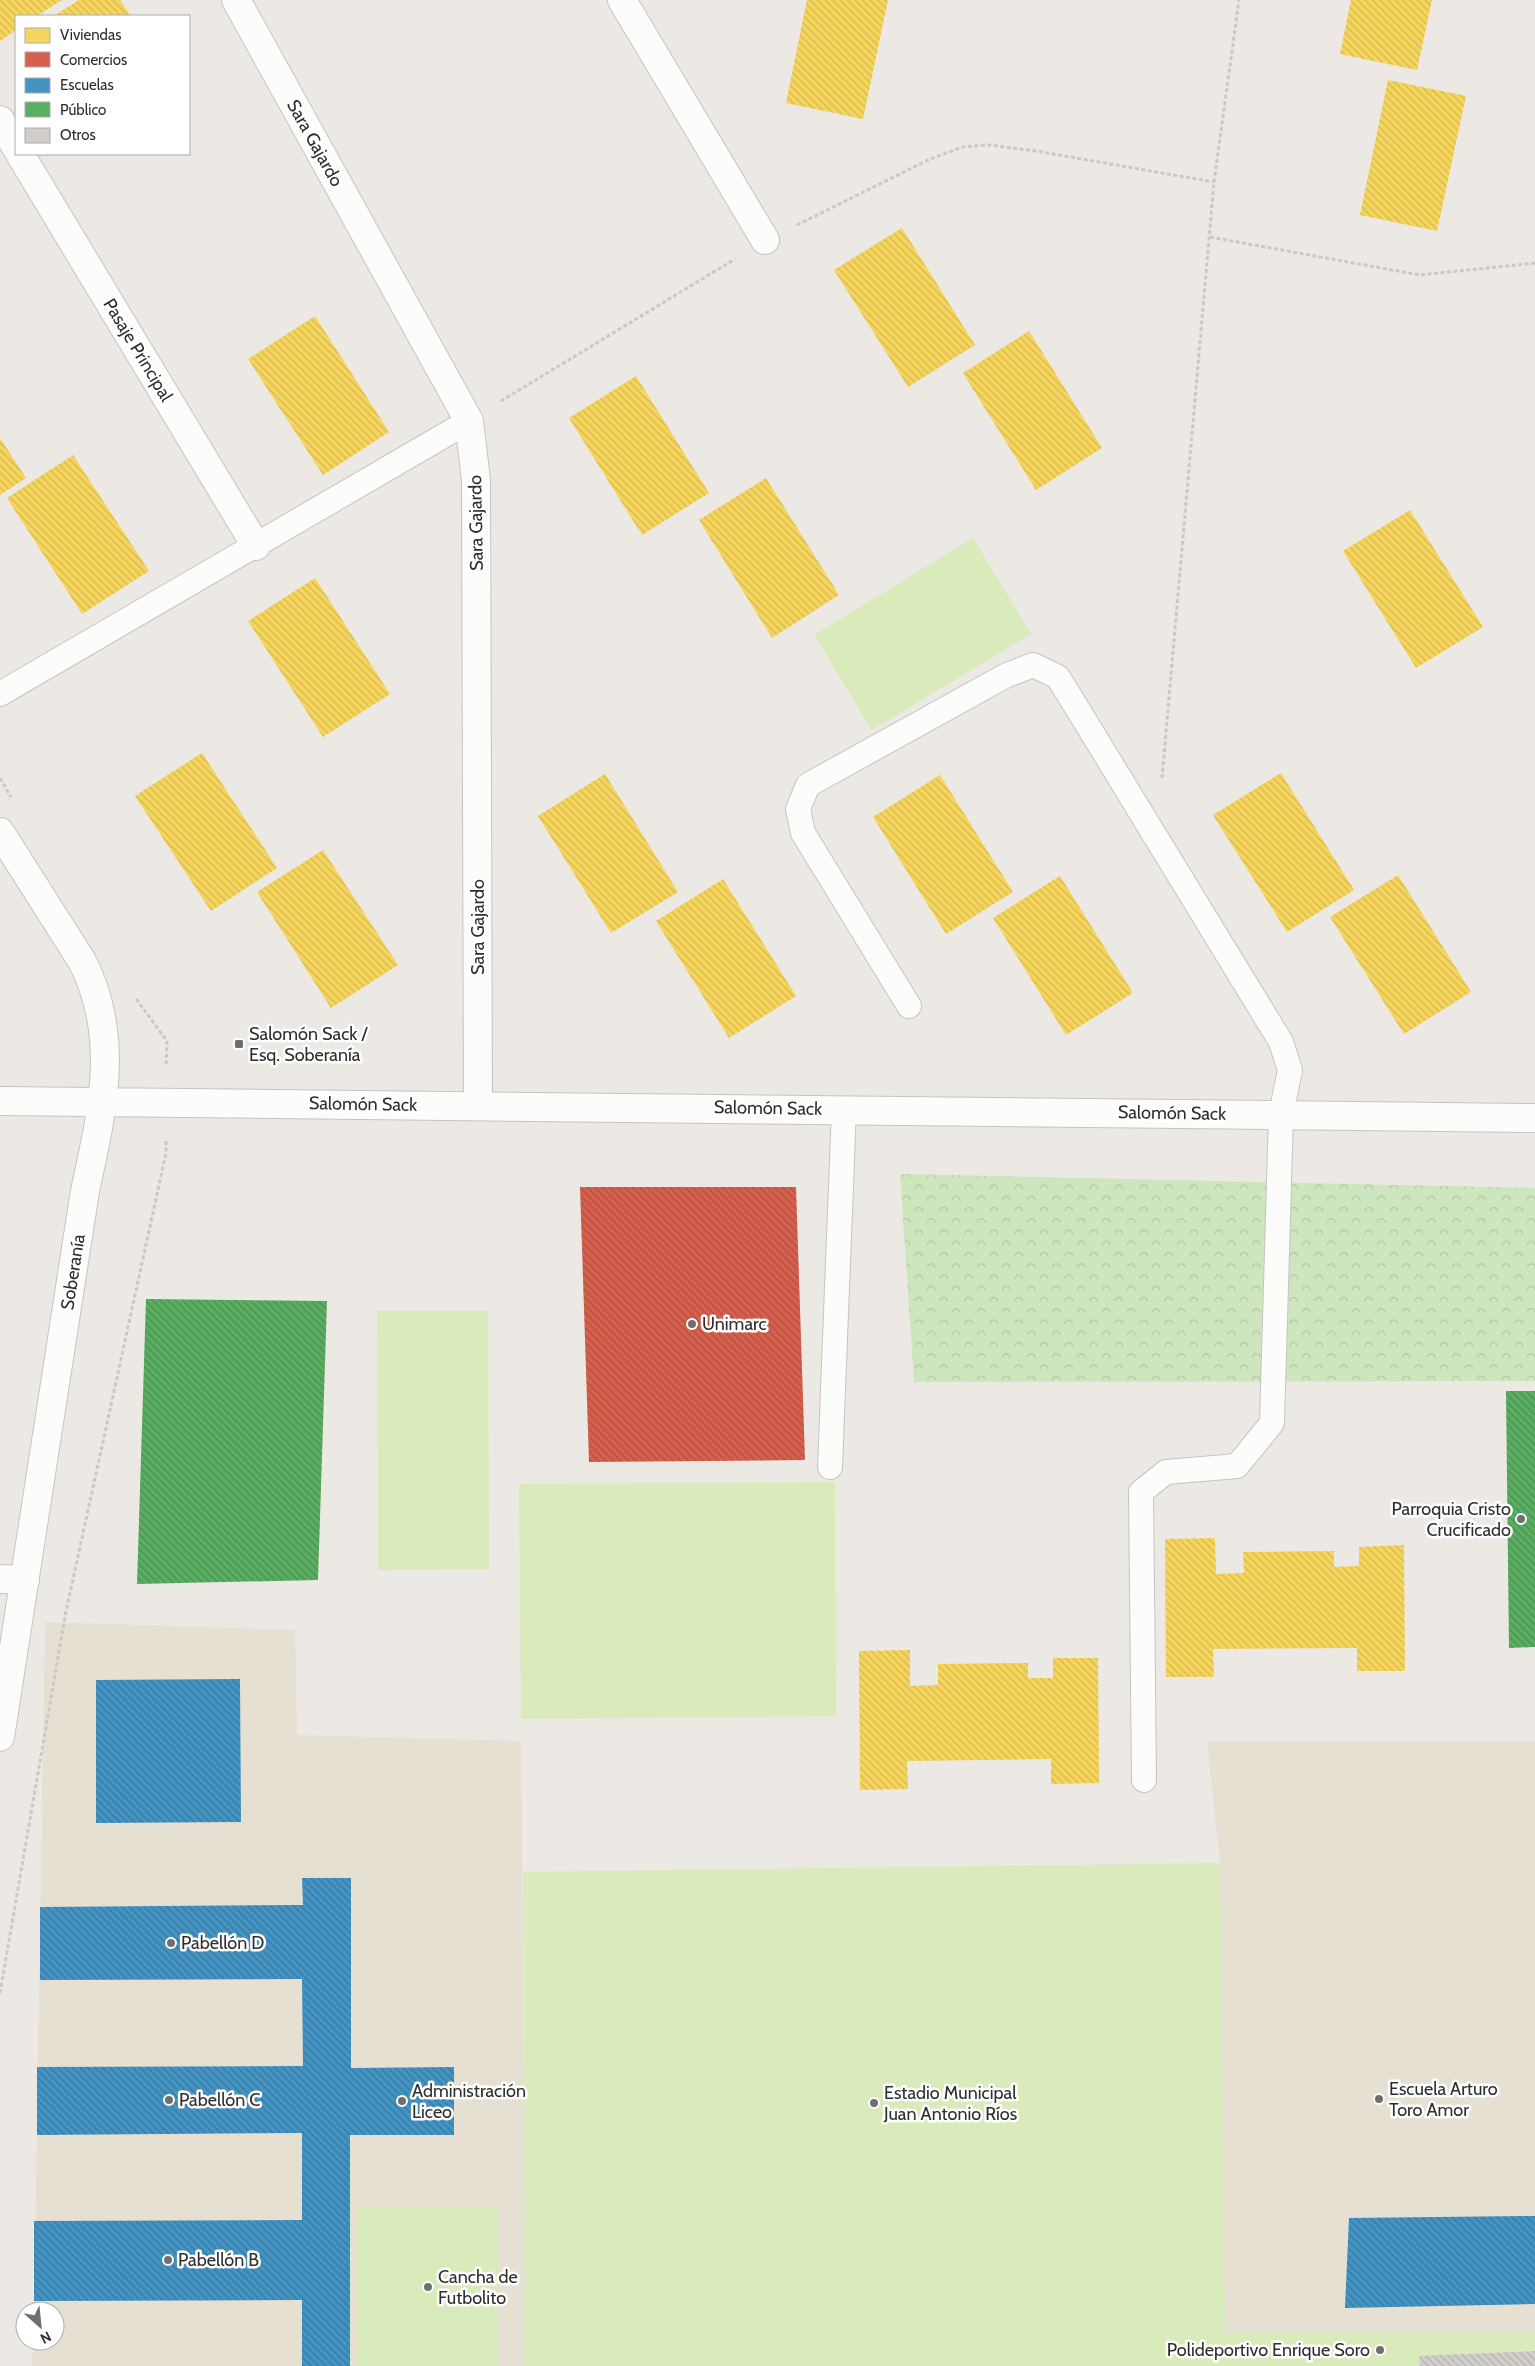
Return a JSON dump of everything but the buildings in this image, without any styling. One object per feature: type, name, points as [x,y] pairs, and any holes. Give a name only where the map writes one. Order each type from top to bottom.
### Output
[{"type":"street","name":"Sara Gajardo","points":[[236,0],[469,421],[476,480],[478,1106]]},
{"type":"street","points":[[622,0],[765,240]]},
{"type":"street","points":[[0,120],[15,145]]},
{"type":"street","name":"Pasaje Principal","points":[[21,155],[256,546]]},
{"type":"street","name":"Soberanía","points":[[0,832],[82,961],[93,983],[105,1038],[102,1102],[13,1579],[0,1736]]},
{"type":"street","name":"Salomón Sack","points":[[0,1101],[1535,1118]]},
{"type":"lane","points":[[0,694],[469,421]]},
{"type":"lane","points":[[909,1006],[804,832],[798,809],[808,785],[1005,676],[1033,665],[1058,677],[1281,1042],[1290,1070],[1281,1114],[1272,1423],[1238,1466],[1166,1472],[1141,1492],[1144,1780]]},
{"type":"lane","points":[[830,1467],[844,1109]]},
{"type":"path","points":[[1162,780],[1214,182],[1239,0]]},
{"type":"path","points":[[469,421],[765,240],[928,160],[962,147],[988,145],[1036,151],[1214,182]]},
{"type":"path","points":[[1210,237],[1420,274],[1535,263]]},
{"type":"shaded area","points":[[45,1622],[295,1630],[297,1735],[521,1741],[526,2366],[32,2366],[33,2351],[65,2351],[65,2301],[34,2301]]},
{"type":"shaded area","name":"Escuela Arturo Toro Amor","points":[[1207,1741],[1535,1742],[1535,2334],[1225,2335],[1220,1863]]},
{"type":"green space","points":[[973,538],[1031,634],[872,730],[814,635]]},
{"type":"green space","points":[[900,1174],[1535,1188],[1535,1381],[914,1382]]},
{"type":"green space","points":[[377,1311],[488,1311],[489,1569],[378,1570]]},
{"type":"green space","points":[[835,1482],[836,1716],[521,1719],[519,1484]]},
{"type":"green space","name":"Estadio Municipal Juan Antonio Ríos","points":[[1220,1863],[1225,2334],[1535,2334],[1535,2366],[526,2366],[523,1872]]},
{"type":"green space","name":"Cancha de Futbolito","points":[[498,2207],[498,2366],[357,2366],[357,2208]]},
{"type":"place","name":"Salomón Sack / Esq. Soberanía","points":[[239,1044]]},
{"type":"place","name":"Unimarc","points":[[692,1324]]},
{"type":"place","name":"Parroquia Cristo Crucificado","points":[[1521,1519]]},
{"type":"place","name":"Pabellón D","points":[[171,1943]]},
{"type":"place","name":"Escuela Arturo Toro Amor","points":[[1379,2099]]},
{"type":"place","name":"Pabellón C","points":[[169,2100]]},
{"type":"place","name":"Administración Liceo","points":[[402,2101]]},
{"type":"place","name":"Estadio Municipal Juan Antonio Ríos","points":[[874,2103]]},
{"type":"place","name":"Pabellón B","points":[[168,2260]]},
{"type":"place","name":"Cancha de Futbolito","points":[[428,2287]]},
{"type":"place","name":"Polideportivo Enrique Soro","points":[[1380,2350]]}]
